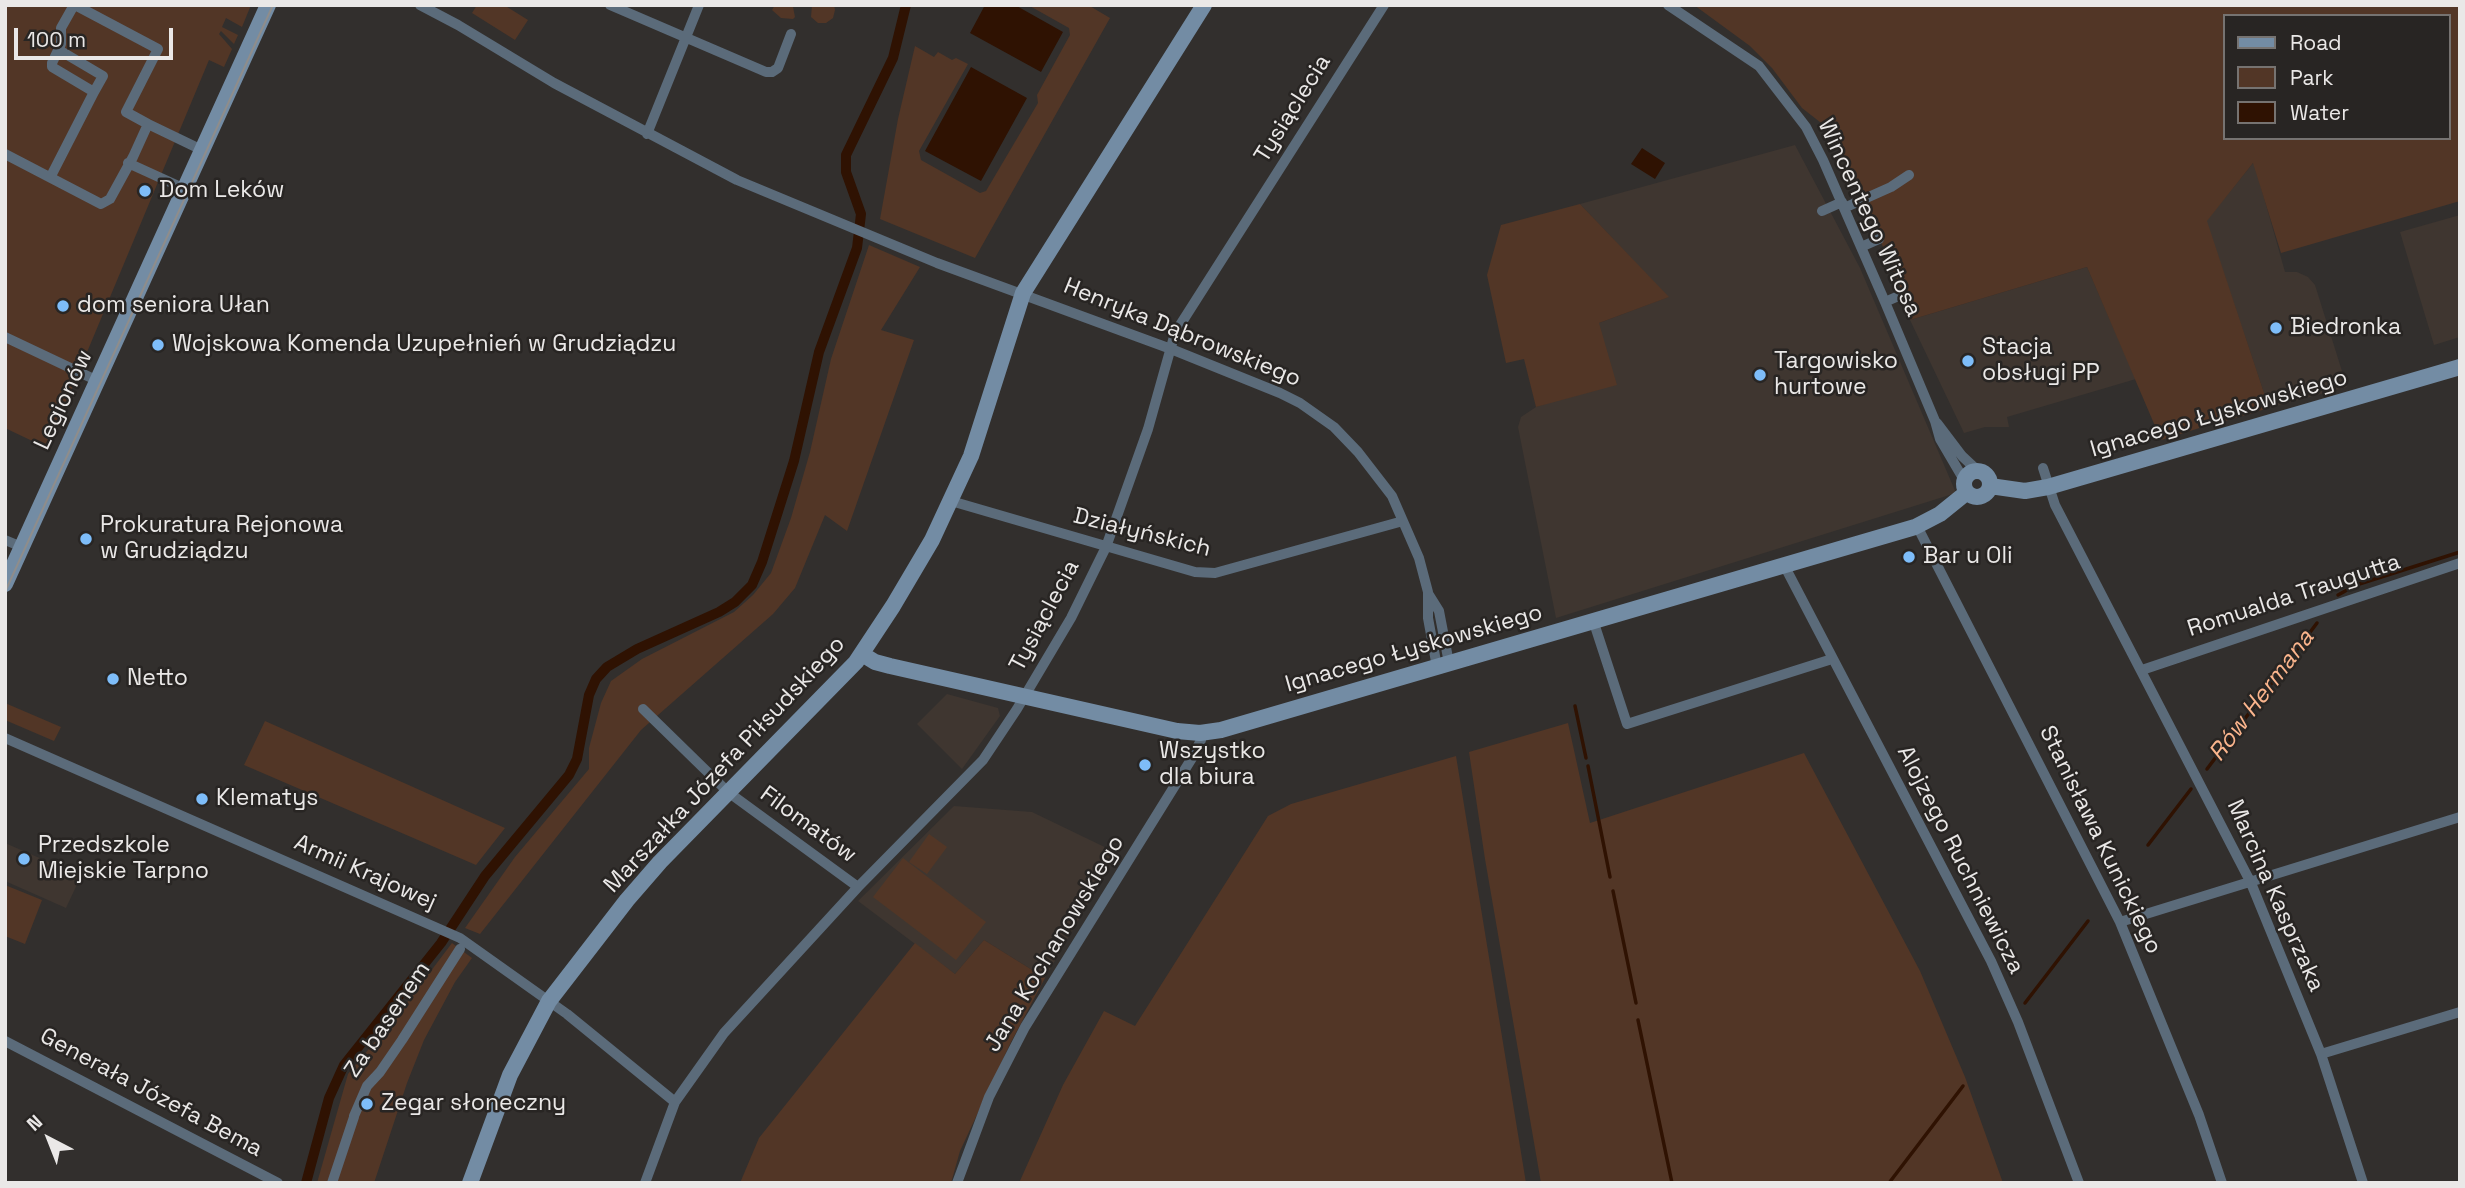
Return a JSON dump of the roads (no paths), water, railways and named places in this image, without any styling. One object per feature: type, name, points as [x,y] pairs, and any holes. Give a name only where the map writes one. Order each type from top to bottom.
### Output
[{"type":"street","points":[[94,93],[52,67],[61,44],[61,28],[75,5],[158,49],[126,112],[202,150]]},
{"type":"street","name":"Legionów","points":[[5,584],[268,5]]},
{"type":"street","name":"Henryka Dąbrowskiego","points":[[420,5],[458,24],[554,83],[737,180],[937,263],[1171,349],[1300,403],[1334,427],[1375,472],[1392,496],[1419,558],[1428,592],[1428,618],[1443,665]]},
{"type":"street","points":[[610,5],[766,72],[778,68],[792,34]]},
{"type":"street","points":[[647,134],[699,5]]},
{"type":"street","name":"Marszałka Józefa Piłsudskiego","points":[[470,1183],[510,1075],[549,1001],[646,877],[847,672],[862,654],[914,571],[971,457],[1023,293],[1204,5]]},
{"type":"street","name":"Tysiąclecia","points":[[645,1183],[675,1102],[724,1033],[858,887],[983,760],[1024,698],[1071,618],[1106,547],[1148,429],[1175,333],[1384,5]]},
{"type":"street","name":"Wincentego Witosa","points":[[1668,5],[1752,60],[1767,74],[1799,117],[1815,144],[1843,205],[1935,421],[1940,439],[1969,481]]},
{"type":"street","points":[[51,176],[103,76],[59,50]]},
{"type":"street","points":[[5,154],[104,204],[110,199],[148,124]]},
{"type":"street","points":[[128,163],[185,189]]},
{"type":"street","points":[[1822,211],[1891,187],[1909,175]]},
{"type":"street","points":[[1861,247],[1880,239]]},
{"type":"street","points":[[1885,302],[1903,294]]},
{"type":"street","points":[[5,337],[98,381]]},
{"type":"street","name":"Ignacego Łyskowskiego","points":[[1990,486],[2025,491],[2048,487],[2460,367]]},
{"type":"street","name":"Wincentego Witosa","points":[[1935,421],[1962,456],[1969,481]]},
{"type":"street","name":"Marcina Kasprzaka","points":[[2043,468],[2055,505],[2251,883],[2322,1054],[2363,1183]]},
{"type":"street","points":[[1988,477],[1990,486],[1986,494],[1979,498],[1969,481],[1988,477]]},
{"type":"street","name":"Ignacego Łyskowskiego","points":[[862,654],[875,662],[890,666],[1177,732],[1221,730],[1917,526],[1940,514],[1969,481]]},
{"type":"street","name":"Działyńskich","points":[[951,501],[1195,572],[1215,573],[1403,521]]},
{"type":"street","name":"Stanisława Kunickiego","points":[[1917,526],[2120,922],[2199,1115],[2222,1183]]},
{"type":"street","points":[[5,540],[22,547]]},
{"type":"street","name":"Romualda Traugutta","points":[[2142,670],[2460,563]]},
{"type":"street","name":"Alojzego Ruchniewicza","points":[[1784,565],[1991,961],[2018,1022],[2079,1183]]},
{"type":"street","points":[[1593,620],[1627,724],[1832,659]]},
{"type":"street","name":"Filomatów","points":[[643,709],[728,792],[858,887]]},
{"type":"street","name":"Jana Kochanowskiego","points":[[957,1183],[989,1097],[1026,1027],[1192,758],[1201,740],[1200,733]]},
{"type":"street","name":"Armii Krajowej","points":[[5,738],[445,931],[460,944],[549,1001],[675,1102]]},
{"type":"street","points":[[2120,922],[2460,817]]},
{"type":"street","name":"Za basenem","points":[[332,1183],[367,1086],[402,1040],[460,944]]},
{"type":"street","points":[[2322,1054],[2460,1012]]},
{"type":"street","name":"Generała Józefa Bema","points":[[5,1041],[278,1183]]},
{"type":"water","points":[[985,5],[1015,5],[1063,32],[1041,72],[970,33]]},
{"type":"water","points":[[971,67],[1027,98],[981,181],[925,151]]},
{"type":"water","points":[[1642,148],[1665,163],[1655,179],[1631,164]]},
{"type":"waterway","points":[[306,1183],[329,1098],[344,1065],[441,943],[485,876],[569,775],[577,759],[589,695],[596,679],[607,667],[637,649],[719,612],[735,602],[752,585],[794,461],[819,352],[857,248],[861,214],[846,172],[846,155],[893,58],[906,5]]},
{"type":"waterway","name":"Rów Hermana","points":[[2338,595],[2356,585],[2460,552]]},
{"type":"waterway","name":"Rów Hermana","points":[[2207,769],[2317,623]]},
{"type":"waterway","points":[[1575,706],[1586,758]]},
{"type":"waterway","points":[[1588,766],[1610,877]]},
{"type":"waterway","name":"Rów Hermana","points":[[2148,845],[2191,789]]},
{"type":"waterway","points":[[1613,891],[1636,1003]]},
{"type":"waterway","name":"Rów Hermana","points":[[2025,1003],[2088,921]]},
{"type":"waterway","points":[[1638,1020],[1672,1183]]},
{"type":"waterway","name":"Rów Hermana","points":[[1889,1183],[1963,1086]]},
{"type":"tram line","points":[[5,592],[273,5]]},
{"type":"place","name":"Dom Leków","points":[[145,191]]},
{"type":"place","name":"dom seniora Ułan","points":[[63,306]]},
{"type":"place","name":"Biedronka","points":[[2276,328]]},
{"type":"place","name":"Wojskowa Komenda Uzupełnień w Grudziądzu","points":[[158,345]]},
{"type":"place","name":"Stacja obsługi PP","points":[[1968,361]]},
{"type":"place","name":"Targowisko hurtowe","points":[[1760,375]]},
{"type":"place","name":"Prokuratura Rejonowa w Grudziądzu","points":[[86,539]]},
{"type":"place","name":"Bar u Oli","points":[[1909,557]]},
{"type":"place","name":"Netto","points":[[113,679]]},
{"type":"place","name":"Wszystko dla biura","points":[[1145,765]]},
{"type":"place","name":"Klematys","points":[[202,799]]},
{"type":"place","name":"Przedszkole Miejskie Tarpno","points":[[24,859]]},
{"type":"place","name":"Zegar słoneczny","points":[[367,1104]]}]
